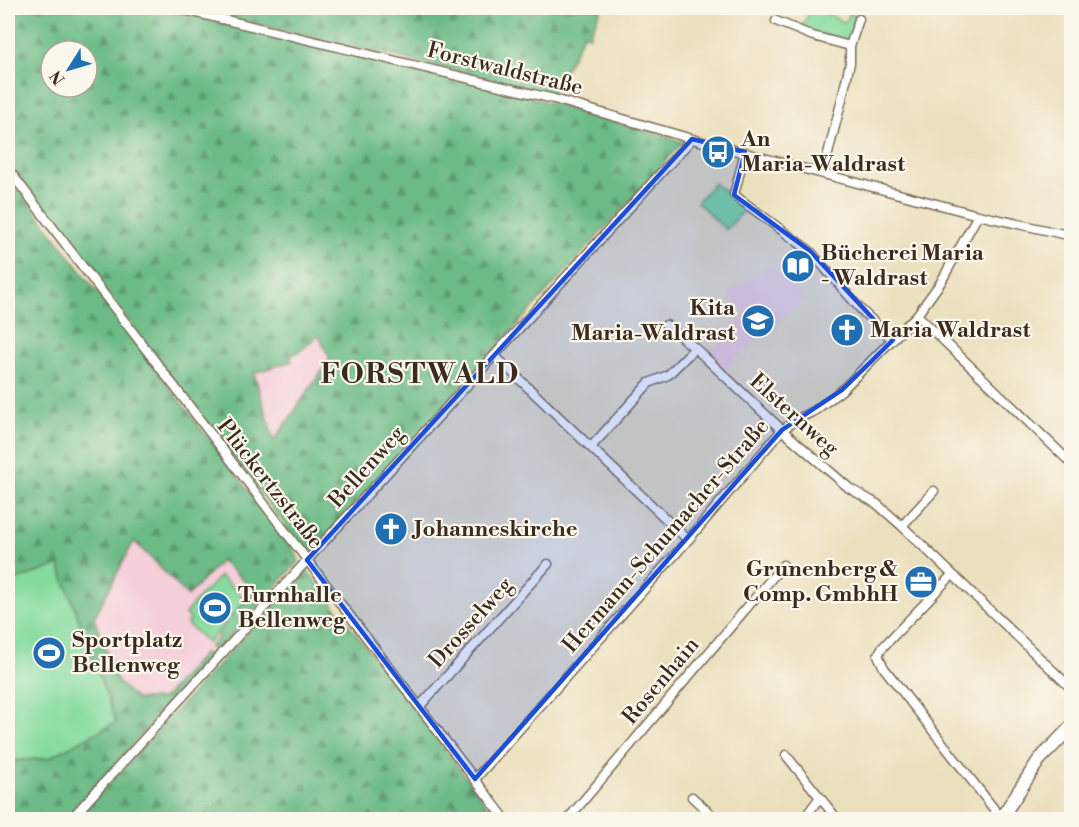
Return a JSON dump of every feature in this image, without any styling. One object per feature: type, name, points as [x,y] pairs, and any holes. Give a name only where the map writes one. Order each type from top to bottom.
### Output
[{"type":"street","name":"Forstwaldstraße","points":[[176,8],[554,99],[692,139],[978,215],[1071,236]]},
{"type":"street","points":[[823,173],[850,63],[850,46],[859,19]]},
{"type":"street","points":[[776,21],[813,36],[850,46]]},
{"type":"street","name":"Bellenweg","points":[[70,819],[692,139]]},
{"type":"street","points":[[745,152],[734,195],[810,251],[862,311],[893,340]]},
{"type":"street","name":"Plückertzstraße","points":[[8,169],[506,819]]},
{"type":"street","name":"Hermann-Schumacher-Straße","points":[[475,779],[688,540],[782,430],[843,390],[917,315],[941,282],[978,215]]},
{"type":"street","points":[[917,315],[1071,464]]},
{"type":"street","name":"Elsternweg","points":[[666,325],[695,348],[782,430],[849,488],[877,504],[902,526],[1071,689]]},
{"type":"street","points":[[591,447],[649,383],[668,375],[695,348]]},
{"type":"street","points":[[495,356],[688,540]]},
{"type":"street","points":[[902,526],[934,491]]},
{"type":"street","name":"Drosselweg","points":[[420,706],[548,564]]},
{"type":"street","name":"Rosenhain","points":[[567,819],[783,565]]},
{"type":"street","points":[[952,575],[882,648],[878,655],[884,668],[1001,819],[1039,760],[1071,726]]},
{"type":"street","points":[[786,755],[838,819]]},
{"type":"street","points":[[692,797],[717,819]]},
{"type":"street","points":[[803,819],[820,797]]},
{"type":"highlighted area","points":[[692,139],[745,152],[734,195],[810,251],[893,340],[842,390],[782,430],[475,779],[307,560]]},
{"type":"shaded area","name":"Kita Maria-Waldrast","points":[[772,265],[804,299],[724,369],[708,354],[746,313],[729,292]]},
{"type":"shaded area","points":[[318,335],[331,359],[274,441],[254,373],[291,362],[289,356]]},
{"type":"shaded area","points":[[134,540],[188,596],[221,561],[255,591],[216,634],[219,637],[163,699],[136,699],[118,682],[94,618]]},
{"type":"green space","points":[[8,8],[161,8],[510,91],[683,142],[314,549],[309,551],[303,549],[8,162]],"holes":[[[318,335],[330,359],[274,441],[254,373],[292,361],[290,356],[300,351]]]},
{"type":"green space","points":[[190,8],[602,8],[590,36],[584,33],[553,94]]},
{"type":"green space","points":[[812,8],[817,8],[845,23],[850,13],[855,16],[856,22],[848,41],[800,30]]},
{"type":"green space","points":[[8,175],[295,552],[299,561],[217,651],[209,648],[219,637],[216,634],[255,590],[221,561],[188,596],[134,541],[94,618],[118,682],[136,699],[163,699],[205,652],[209,660],[65,819],[8,819],[8,749],[12,761],[49,758],[116,722],[59,565],[8,583]]},
{"type":"green space","points":[[714,183],[747,207],[726,230],[697,202]]},
{"type":"green space","name":"Sportplatz Bellenweg","points":[[59,565],[116,722],[49,758],[12,761],[8,749],[8,583]]},
{"type":"green space","points":[[306,569],[498,819],[76,820]]},
{"type":"green space","name":"Turnhalle Bellenweg","points":[[220,576],[247,600],[208,643],[187,624],[191,619],[185,614]]},
{"type":"place","name":"An Maria-Waldrast","points":[[718,152]]},
{"type":"place","name":"Bücherei Maria - Waldrast","points":[[798,266]]},
{"type":"place","name":"Kita Maria-Waldrast","points":[[758,321]]},
{"type":"place","name":"Maria Waldrast","points":[[847,330]]},
{"type":"place","name":"Johanneskirche","points":[[391,529]]},
{"type":"place","name":"Grunenberg & Comp. GmbhH","points":[[921,582]]},
{"type":"place","name":"Turnhalle Bellenweg","points":[[215,608]]},
{"type":"place","name":"Sportplatz Bellenweg","points":[[49,653]]},
{"type":"district","name":"FORSTWALD","points":[[420,374]]}]
